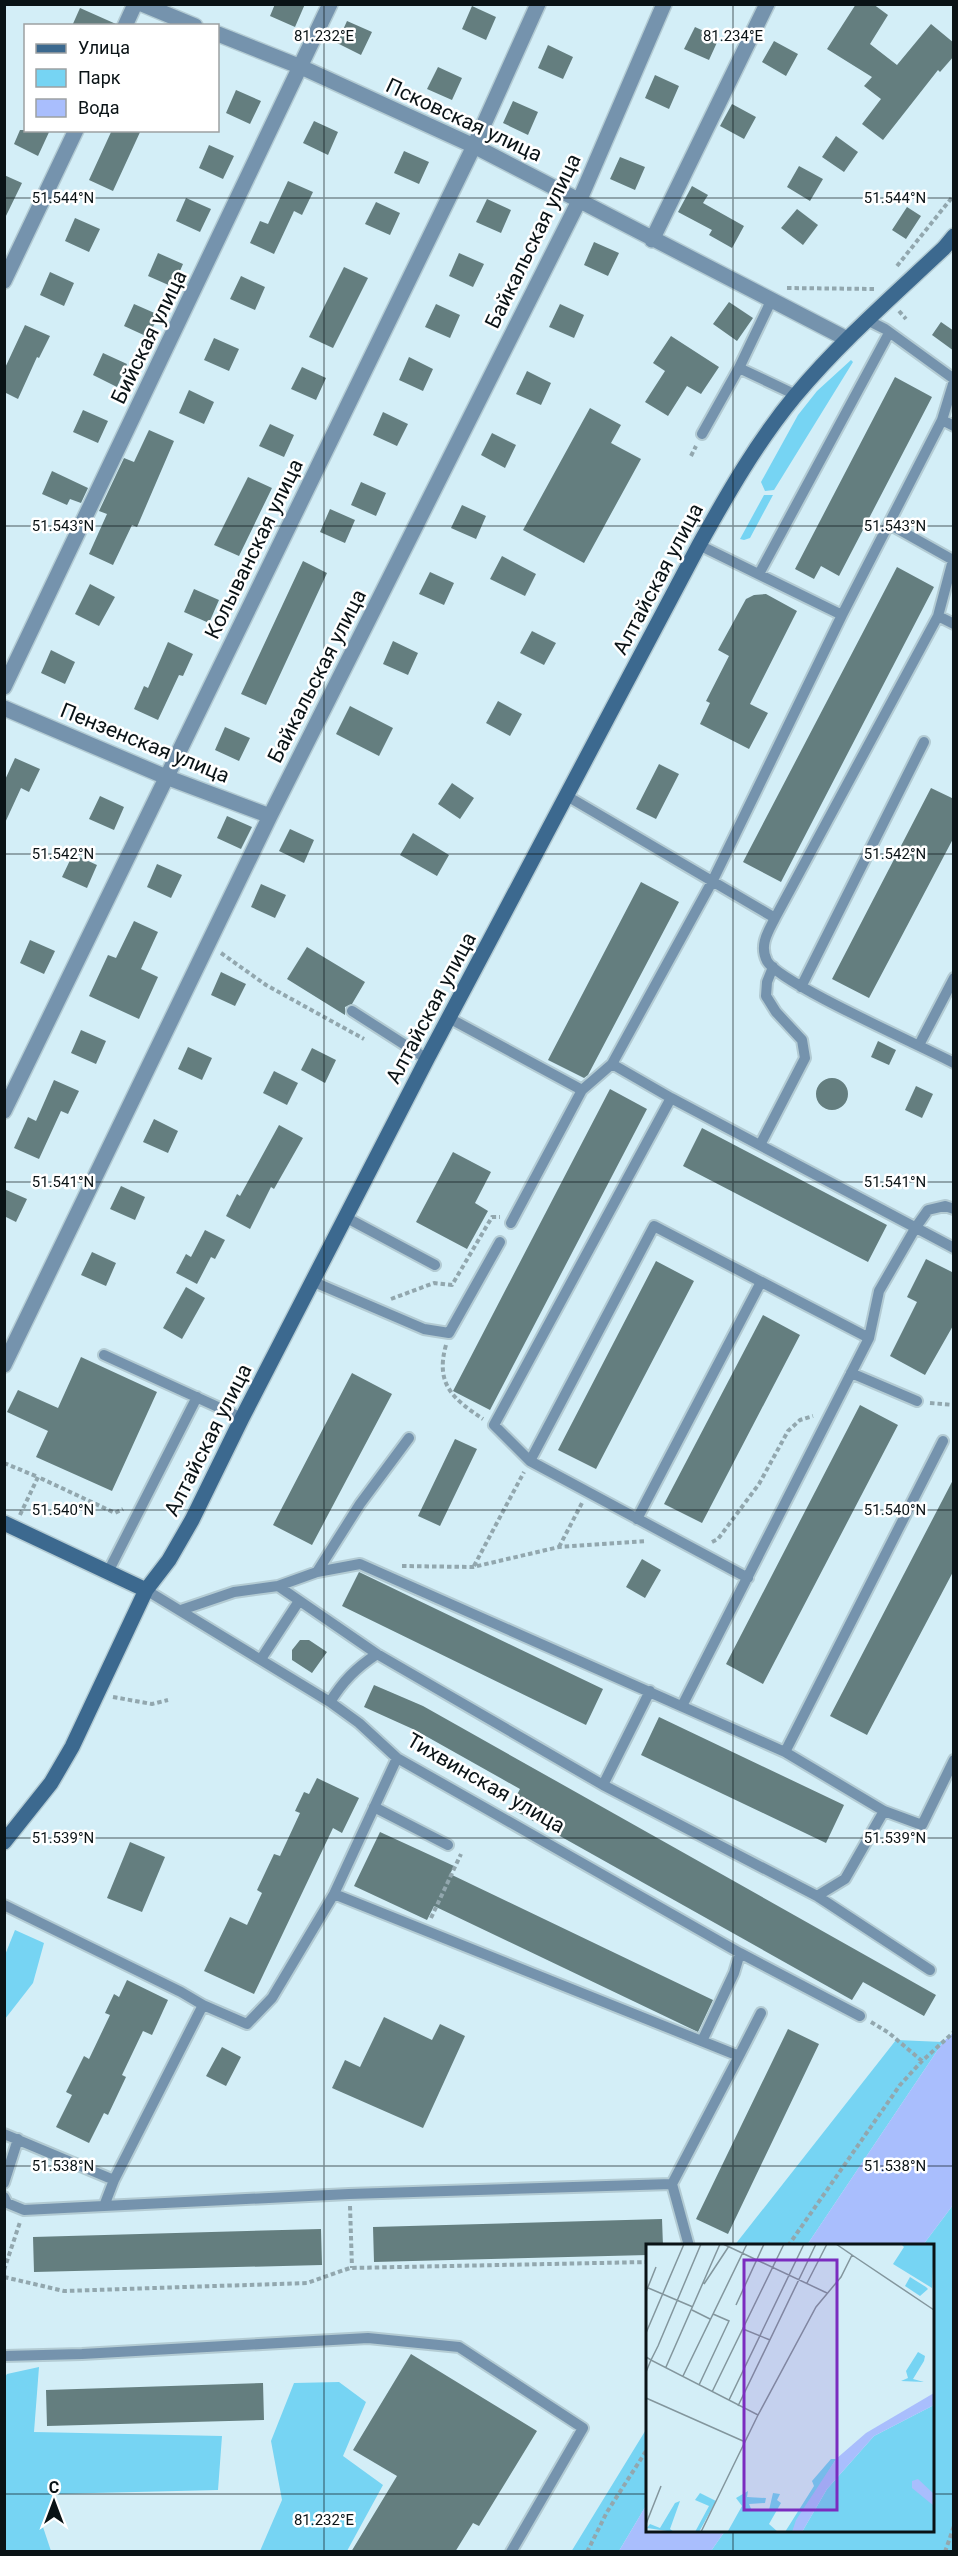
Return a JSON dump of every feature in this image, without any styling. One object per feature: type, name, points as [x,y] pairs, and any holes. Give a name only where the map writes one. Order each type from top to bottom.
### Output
[{"type":"main road","name":"Алтайская улица","points":[[4,1842],[51,1783],[72,1747],[146,1590],[169,1560],[192,1520],[427,1059],[699,545],[766,434],[796,395],[867,320],[883,295],[944,248],[954,236]]},
{"type":"main road","name":"Тихвинская улица","points":[[9,1526],[146,1590]]},
{"type":"street","points":[[126,24],[135,4]]},
{"type":"street","points":[[142,4],[190,24]]},
{"type":"street","name":"Бийская улица","points":[[4,687],[330,4]]},
{"type":"street","name":"Колыванская улица","points":[[4,1110],[474,146],[538,4]]},
{"type":"street","name":"Байкальская улица","points":[[4,1365],[270,816],[580,199],[664,4]]},
{"type":"street","points":[[652,240],[767,4]]},
{"type":"street","name":"Псковская улица","points":[[219,34],[301,67],[474,146],[847,339]]},
{"type":"street","points":[[4,281],[75,132]]},
{"type":"street","name":"Пензенская улица","points":[[4,708],[166,777],[270,816]]},
{"type":"lane","points":[[702,434],[739,368],[772,299]]},
{"type":"lane","points":[[511,1223],[582,1090],[612,1064],[713,880],[842,615],[942,420],[954,380],[867,320]]},
{"type":"lane","points":[[759,574],[889,333]]},
{"type":"lane","points":[[739,368],[796,395]]},
{"type":"lane","points":[[942,420],[954,426]]},
{"type":"lane","points":[[889,524],[954,560],[938,616],[764,938],[763,950],[768,963],[801,987],[954,1063]]},
{"type":"lane","points":[[699,545],[842,615]]},
{"type":"lane","points":[[938,616],[954,624]]},
{"type":"lane","points":[[801,987],[924,742]]},
{"type":"lane","points":[[567,796],[775,918]]},
{"type":"lane","points":[[760,1145],[805,1058],[802,1040],[776,1012],[766,996],[767,982],[773,967]]},
{"type":"lane","points":[[919,1045],[954,978]]},
{"type":"lane","points":[[352,1011],[427,1059]]},
{"type":"lane","points":[[449,1018],[582,1090]]},
{"type":"lane","points":[[612,1064],[671,1098],[954,1248]]},
{"type":"lane","points":[[671,1098],[494,1425],[530,1461],[748,1578]]},
{"type":"lane","points":[[682,1706],[869,1338],[879,1291],[928,1210],[945,1206],[954,1209]]},
{"type":"lane","points":[[346,1218],[435,1265]]},
{"type":"lane","points":[[530,1461],[654,1226],[869,1338]]},
{"type":"lane","points":[[314,1282],[424,1329],[449,1333],[500,1242]]},
{"type":"lane","points":[[638,1519],[761,1282]]},
{"type":"lane","points":[[104,1355],[242,1418]]},
{"type":"lane","points":[[851,1373],[917,1401]]},
{"type":"lane","points":[[108,1572],[197,1396]]},
{"type":"lane","points":[[317,1572],[360,1504],[409,1438]]},
{"type":"lane","points":[[785,1752],[943,1441]]},
{"type":"lane","points":[[181,1610],[234,1592],[278,1586],[317,1572],[360,1564],[785,1752],[884,1811],[922,1825],[954,1760]]},
{"type":"lane","points":[[278,1586],[377,1654],[603,1785],[818,1896],[930,1970]]},
{"type":"lane","name":"Тихвинская улица","points":[[146,1590],[330,1702],[359,1723],[397,1758],[740,1953],[860,2016]]},
{"type":"lane","points":[[261,1659],[299,1601]]},
{"type":"lane","points":[[330,1702],[341,1683],[377,1654]]},
{"type":"lane","points":[[603,1785],[650,1692]]},
{"type":"lane","points":[[4,1905],[182,1992],[203,2005],[247,2024],[272,1998],[334,1894],[397,1758]]},
{"type":"lane","points":[[374,1807],[448,1845]]},
{"type":"lane","points":[[818,1896],[845,1879],[884,1811]]},
{"type":"lane","points":[[334,1894],[739,2056]]},
{"type":"lane","points":[[702,2040],[734,1973],[740,1953]]},
{"type":"lane","points":[[104,2206],[114,2180],[203,2005]]},
{"type":"lane","points":[[689,2244],[672,2184],[761,2013]]},
{"type":"lane","points":[[4,2134],[114,2180]]},
{"type":"lane","points":[[4,2183],[18,2139]]},
{"type":"lane","points":[[4,2197],[7,2203],[24,2210],[349,2194],[672,2184]]},
{"type":"lane","points":[[4,2356],[82,2354],[368,2338],[459,2347],[583,2428],[511,2552]]},
{"type":"path","points":[[892,272],[954,195]]},
{"type":"path","points":[[883,295],[884,281]]},
{"type":"path","points":[[772,299],[786,288],[883,295],[906,319]]},
{"type":"path","points":[[208,944],[266,985],[365,1040]]},
{"type":"path","points":[[449,1333],[442,1359],[448,1392],[461,1404],[494,1425]]},
{"type":"path","points":[[917,1401],[954,1405]]},
{"type":"path","points":[[695,1550],[718,1539],[759,1484],[788,1431],[800,1420],[833,1410]]},
{"type":"path","points":[[473,1567],[530,1461]]},
{"type":"path","points":[[4,1463],[115,1513],[147,1498]]},
{"type":"path","points":[[9,1526],[38,1477]]},
{"type":"path","points":[[559,1547],[587,1492]]},
{"type":"path","points":[[378,1570],[406,1565],[473,1567],[559,1547],[674,1539]]},
{"type":"path","points":[[98,1694],[129,1702],[152,1704],[168,1700]]},
{"type":"path","points":[[425,1930],[463,1851]]},
{"type":"path","points":[[860,2016],[889,2033],[922,2061]]},
{"type":"path","points":[[789,2244],[900,2085],[954,2032]]},
{"type":"path","points":[[349,2194],[352,2268]]},
{"type":"path","points":[[4,2271],[24,2210]]},
{"type":"path","points":[[4,2277],[64,2291],[307,2283],[352,2268],[646,2262]]},
{"type":"path","points":[[587,2552],[607,2512],[646,2451]]},
{"type":"path","points":[[945,2552],[954,2526]]},
{"type":"green space","points":[[851,360],[853,362],[774,490],[765,491],[761,482],[798,415],[817,391]]},
{"type":"green space","points":[[764,495],[773,495],[750,538],[740,539]]},
{"type":"green space","points":[[15,1930],[44,1943],[33,1983],[5,2019],[5,1955]]},
{"type":"green space","points":[[896,2040],[943,2042],[808,2244],[736,2244]]},
{"type":"green space","points":[[953,2205],[953,2551],[711,2551],[724,2532],[934,2532],[934,2244],[924,2244]]},
{"type":"green space","points":[[39,2367],[34,2432],[222,2436],[218,2490],[53,2494],[43,2527],[51,2551],[5,2551],[5,2377],[7,2374]]},
{"type":"green space","points":[[339,2382],[366,2402],[343,2456],[383,2485],[347,2551],[260,2551],[282,2500],[271,2441],[294,2383]]},
{"type":"green space","points":[[646,2430],[646,2506],[619,2551],[571,2552]]},
{"type":"water","points":[[953,2033],[953,2205],[924,2244],[808,2244],[943,2042]]},
{"type":"water","points":[[646,2506],[646,2532],[724,2532],[711,2551],[619,2551]]},
{"type":"building","points":[[275,4],[305,4],[295,27],[270,16]]},
{"type":"building","points":[[856,4],[873,4],[888,15],[870,44],[897,65],[931,24],[954,43],[954,56],[940,72],[938,70],[883,140],[862,124],[881,99],[864,86],[872,77],[827,49]]},
{"type":"building","points":[[472,6],[496,17],[486,40],[462,29]]},
{"type":"building","points":[[80,8],[116,24],[73,24]]},
{"type":"building","points":[[347,21],[372,32],[361,55],[337,43]]},
{"type":"building","points":[[695,27],[719,38],[709,60],[684,49]]},
{"type":"building","points":[[774,41],[798,54],[786,76],[762,62]]},
{"type":"building","points":[[548,45],[573,57],[563,79],[538,68]]},
{"type":"building","points":[[438,67],[462,78],[452,100],[427,89]]},
{"type":"building","points":[[655,75],[679,86],[669,109],[645,98]]},
{"type":"building","points":[[236,90],[261,101],[250,124],[226,113]]},
{"type":"building","points":[[513,101],[538,112],[528,135],[503,123]]},
{"type":"building","points":[[732,104],[756,117],[744,139],[720,126]]},
{"type":"building","points":[[314,121],[338,132],[328,155],[303,143]]},
{"type":"building","points":[[20,130],[49,132],[38,156],[14,144]]},
{"type":"building","points":[[111,132],[140,132],[113,191],[89,180]]},
{"type":"building","points":[[836,136],[858,152],[844,172],[822,157]]},
{"type":"building","points":[[209,145],[234,156],[223,179],[199,168]]},
{"type":"building","points":[[404,151],[429,162],[419,184],[394,173]]},
{"type":"building","points":[[620,157],[645,167],[635,190],[610,179]]},
{"type":"building","points":[[799,166],[823,179],[810,201],[787,187]]},
{"type":"building","points":[[4,175],[22,183],[4,220]]},
{"type":"building","points":[[288,181],[313,192],[302,215],[294,211],[274,254],[250,243],[260,221],[268,224]]},
{"type":"building","points":[[692,186],[708,195],[703,203],[744,226],[732,248],[709,235],[712,230],[678,212]]},
{"type":"building","points":[[186,198],[211,209],[200,232],[176,221]]},
{"type":"building","points":[[487,199],[511,210],[501,233],[476,222]]},
{"type":"building","points":[[376,202],[400,213],[390,235],[365,224]]},
{"type":"building","points":[[907,207],[921,216],[906,239],[892,230]]},
{"type":"building","points":[[797,209],[818,225],[803,245],[781,228]]},
{"type":"building","points":[[75,218],[100,229],[89,252],[65,241]]},
{"type":"building","points":[[594,242],[619,253],[608,276],[584,265]]},
{"type":"building","points":[[158,253],[183,264],[173,287],[148,276]]},
{"type":"building","points":[[459,253],[484,264],[473,287],[449,276]]},
{"type":"building","points":[[344,267],[368,278],[333,348],[309,337]]},
{"type":"building","points":[[50,272],[74,283],[64,306],[40,295]]},
{"type":"building","points":[[241,276],[265,287],[255,310],[230,299]]},
{"type":"building","points":[[729,302],[753,318],[737,341],[713,324]]},
{"type":"building","points":[[134,304],[159,315],[148,337],[124,326]]},
{"type":"building","points":[[436,304],[460,315],[450,338],[425,327]]},
{"type":"building","points":[[560,304],[584,315],[574,338],[549,327]]},
{"type":"building","points":[[941,322],[954,331],[954,351],[932,335]]},
{"type":"building","points":[[25,325],[50,336],[39,358],[37,357],[18,399],[4,392],[4,370]]},
{"type":"building","points":[[671,336],[719,367],[701,394],[687,386],[668,416],[645,402],[665,371],[653,363]]},
{"type":"building","points":[[214,338],[239,349],[229,371],[204,360]]},
{"type":"building","points":[[103,353],[127,364],[117,387],[93,375]]},
{"type":"building","points":[[409,357],[433,369],[423,391],[399,380]]},
{"type":"building","points":[[302,367],[326,378],[316,400],[291,389]]},
{"type":"building","points":[[527,371],[551,383],[541,405],[516,394]]},
{"type":"building","points":[[895,377],[932,397],[839,576],[821,566],[814,579],[795,569]]},
{"type":"building","points":[[189,390],[214,402],[204,424],[179,413]]},
{"type":"building","points":[[590,408],[621,425],[611,443],[641,459],[584,563],[523,530]]},
{"type":"building","points":[[83,410],[108,421],[98,443],[73,432]]},
{"type":"building","points":[[383,412],[408,424],[397,446],[373,435]]},
{"type":"building","points":[[270,424],[294,435],[284,457],[259,446]]},
{"type":"building","points":[[149,430],[174,441],[137,527],[132,525],[113,565],[89,554],[107,514],[99,511],[124,458],[134,462]]},
{"type":"building","points":[[492,433],[516,445],[505,468],[481,455]]},
{"type":"building","points":[[52,471],[88,488],[81,503],[70,499],[67,505],[42,494]]},
{"type":"building","points":[[248,477],[272,488],[239,556],[214,545]]},
{"type":"building","points":[[361,482],[386,493],[376,516],[351,505]]},
{"type":"building","points":[[462,505],[486,516],[476,539],[451,528]]},
{"type":"building","points":[[330,509],[355,520],[345,543],[320,532]]},
{"type":"building","points":[[502,556],[536,574],[525,596],[490,579]]},
{"type":"building","points":[[303,561],[327,573],[266,705],[241,694]]},
{"type":"building","points":[[897,567],[934,587],[781,882],[743,862]]},
{"type":"building","points":[[430,572],[454,583],[444,605],[419,594]]},
{"type":"building","points":[[90,584],[115,597],[99,626],[75,614]]},
{"type":"building","points":[[194,589],[219,600],[209,623],[184,612]]},
{"type":"building","points":[[766,594],[797,611],[750,704],[768,713],[749,749],[700,724],[710,703],[706,701],[729,656],[718,650],[746,599],[754,595]]},
{"type":"building","points":[[532,631],[556,643],[544,665],[520,653]]},
{"type":"building","points":[[393,641],[418,653],[408,675],[383,664]]},
{"type":"building","points":[[168,642],[193,654],[183,676],[179,675],[158,720],[134,709],[144,686],[148,688]]},
{"type":"building","points":[[51,650],[75,662],[65,684],[41,673]]},
{"type":"building","points":[[498,701],[522,714],[510,736],[486,723]]},
{"type":"building","points":[[350,706],[393,728],[379,756],[336,734]]},
{"type":"building","points":[[225,727],[250,738],[239,761],[215,750]]},
{"type":"building","points":[[15,758],[40,769],[29,792],[21,788],[4,825],[4,782]]},
{"type":"building","points":[[659,764],[679,774],[656,819],[636,809]]},
{"type":"building","points":[[452,783],[474,798],[460,819],[438,804]]},
{"type":"building","points":[[931,788],[954,799],[954,837],[869,998],[832,979]]},
{"type":"building","points":[[100,796],[124,807],[114,830],[89,819]]},
{"type":"building","points":[[227,816],[252,827],[241,849],[217,838]]},
{"type":"building","points":[[290,829],[314,840],[304,863],[279,851]]},
{"type":"building","points":[[413,833],[449,855],[437,876],[400,855]]},
{"type":"building","points":[[73,854],[97,865],[87,888],[62,877]]},
{"type":"building","points":[[157,864],[182,875],[171,898],[147,887]]},
{"type":"building","points":[[641,882],[679,902],[588,1075],[584,1078],[548,1060]]},
{"type":"building","points":[[261,884],[286,895],[275,918],[251,907]]},
{"type":"building","points":[[134,921],[158,932],[141,969],[158,977],[139,1019],[89,996],[108,955],[116,958]]},
{"type":"building","points":[[30,940],[55,951],[44,974],[20,963]]},
{"type":"building","points":[[307,947],[365,982],[352,1004],[345,1007],[345,1015],[287,979]]},
{"type":"building","points":[[221,972],[246,984],[235,1006],[211,995]]},
{"type":"building","points":[[81,1030],[106,1041],[96,1064],[71,1053]]},
{"type":"building","points":[[878,1041],[896,1050],[889,1065],[871,1057]]},
{"type":"building","points":[[188,1047],[212,1058],[202,1080],[178,1069]]},
{"type":"building","points":[[312,1048],[336,1060],[325,1083],[301,1070]]},
{"type":"building","points":[[274,1071],[298,1083],[287,1105],[263,1093]]},
{"type":"building","points":[[832,1078],[843,1083],[848,1094],[843,1105],[832,1110],[821,1105],[816,1094],[821,1083]]},
{"type":"building","points":[[54,1080],[79,1091],[68,1114],[61,1111],[39,1159],[14,1148],[28,1117],[36,1121]]},
{"type":"building","points":[[916,1086],[933,1094],[922,1118],[905,1110]]},
{"type":"building","points":[[610,1089],[647,1109],[490,1410],[453,1391]]},
{"type":"building","points":[[154,1119],[178,1131],[168,1153],[143,1142]]},
{"type":"building","points":[[279,1125],[303,1138],[274,1189],[271,1187],[250,1229],[226,1216],[237,1194],[240,1196]]},
{"type":"building","points":[[702,1128],[887,1225],[868,1262],[683,1166]]},
{"type":"building","points":[[453,1152],[491,1172],[475,1203],[488,1211],[467,1249],[416,1222]]},
{"type":"building","points":[[121,1186],[145,1197],[135,1220],[110,1209]]},
{"type":"building","points":[[4,1189],[27,1199],[16,1222],[4,1216]]},
{"type":"building","points":[[205,1230],[225,1240],[215,1259],[211,1257],[197,1284],[176,1273],[186,1254],[191,1257]]},
{"type":"building","points":[[92,1252],[116,1263],[106,1286],[81,1275]]},
{"type":"building","points":[[926,1259],[954,1273],[954,1324],[925,1375],[890,1356],[917,1302],[907,1297]]},
{"type":"building","points":[[656,1261],[694,1281],[596,1469],[558,1450]]},
{"type":"building","points":[[186,1287],[205,1298],[182,1339],[163,1328]]},
{"type":"building","points":[[763,1315],[800,1335],[702,1523],[664,1504]]},
{"type":"building","points":[[81,1357],[157,1392],[112,1491],[36,1457],[48,1431],[7,1412],[18,1390],[58,1408]]},
{"type":"building","points":[[352,1373],[392,1394],[312,1545],[273,1525]]},
{"type":"building","points":[[860,1405],[898,1425],[763,1684],[726,1664]]},
{"type":"building","points":[[455,1439],[477,1449],[440,1526],[418,1516]]},
{"type":"building","points":[[954,1478],[954,1570],[867,1735],[830,1716]]},
{"type":"building","points":[[642,1559],[661,1570],[645,1598],[626,1587]]},
{"type":"building","points":[[359,1572],[603,1689],[586,1725],[342,1606]]},
{"type":"building","points":[[300,1640],[309,1640],[327,1652],[312,1673],[292,1660],[292,1650]]},
{"type":"building","points":[[374,1685],[423,1706],[936,1995],[924,2016],[863,1982],[852,2000],[510,1808],[520,1789],[415,1730],[364,1707]]},
{"type":"building","points":[[659,1717],[844,1805],[826,1843],[641,1755]]},
{"type":"building","points":[[317,1778],[359,1798],[342,1833],[333,1828],[254,1994],[204,1971],[230,1917],[247,1925],[262,1893],[257,1890],[274,1854],[280,1856],[300,1813],[295,1811],[304,1792],[309,1794]]},
{"type":"building","points":[[380,1832],[454,1866],[450,1874],[713,2000],[698,2032],[434,1906],[427,1920],[354,1886]]},
{"type":"building","points":[[130,1842],[165,1857],[142,1912],[107,1898]]},
{"type":"building","points":[[127,1980],[168,2000],[152,2035],[143,2031],[122,2075],[126,2077],[108,2115],[104,2113],[89,2143],[56,2127],[72,2095],[66,2092],[84,2056],[89,2059],[110,2015],[105,2013],[114,1994],[119,1997]]},
{"type":"building","points":[[384,2017],[432,2040],[440,2024],[465,2036],[423,2128],[332,2088],[345,2060],[360,2067]]},
{"type":"building","points":[[788,2029],[819,2044],[728,2234],[696,2219]]},
{"type":"building","points":[[222,2047],[241,2057],[226,2086],[206,2076]]},
{"type":"building","points":[[662,2219],[663,2244],[646,2244],[646,2255],[374,2262],[373,2227]]},
{"type":"building","points":[[321,2229],[322,2265],[34,2272],[33,2237]]},
{"type":"building","points":[[411,2354],[537,2431],[479,2526],[473,2523],[455,2552],[351,2552],[397,2476],[353,2450]]},
{"type":"building","points":[[263,2383],[264,2420],[47,2426],[46,2390]]}]
